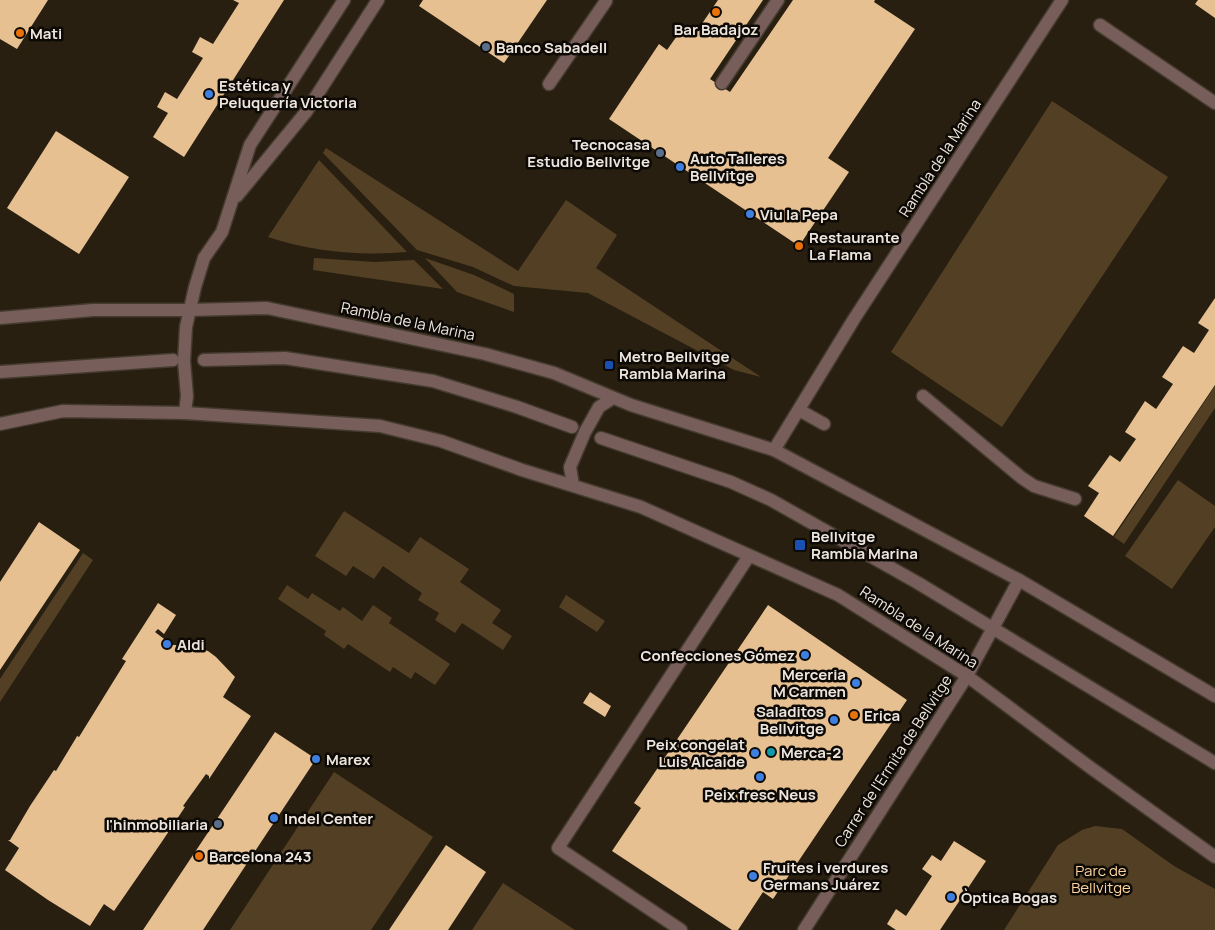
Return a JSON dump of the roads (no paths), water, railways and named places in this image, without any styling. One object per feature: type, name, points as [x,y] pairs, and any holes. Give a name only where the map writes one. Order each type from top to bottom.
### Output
[{"type":"street","points":[[185,413],[187,396],[184,361],[186,327],[204,258],[222,232],[250,145],[344,0]]},
{"type":"street","points":[[232,202],[306,112],[378,0]]},
{"type":"street","points":[[722,82],[778,0]]},
{"type":"street","name":"Rambla de la Marina","points":[[774,450],[854,319],[1062,0]]},
{"type":"street","points":[[549,84],[606,1]]},
{"type":"street","points":[[1100,25],[1215,103]]},
{"type":"street","name":"Rambla de la Marina","points":[[0,318],[93,310],[267,308],[485,354],[554,373],[631,405],[774,450],[1019,580],[1215,696]]},
{"type":"street","points":[[204,360],[285,358],[433,380],[517,407],[572,428]]},
{"type":"street","points":[[0,372],[172,360]]},
{"type":"street","points":[[924,396],[1022,478],[1034,486],[1075,499]]},
{"type":"street","points":[[573,485],[570,467],[585,432],[599,407],[613,398]]},
{"type":"street","points":[[798,410],[824,424]]},
{"type":"street","name":"Rambla de la Marina","points":[[0,424],[63,411],[185,413],[380,426],[441,441],[522,470],[641,507],[838,595],[966,676],[1215,856]]},
{"type":"street","points":[[601,438],[731,482],[772,500],[992,627],[1215,763]]},
{"type":"street","points":[[680,930],[558,848],[749,556]]},
{"type":"street","name":"Carrer de l'Ermita de Bellvitge","points":[[804,930],[966,676],[1019,580]]},
{"type":"place","name":"Bar Badajoz","points":[[716,12]]},
{"type":"place","name":"Mati","points":[[20,33]]},
{"type":"place","name":"Banco Sabadell","points":[[486,47]]},
{"type":"place","name":"Estética y Peluquería Victoria","points":[[209,94]]},
{"type":"place","name":"Tecnocasa Estudio Bellvitge","points":[[660,153]]},
{"type":"place","name":"Auto Talleres Bellvitge","points":[[680,167]]},
{"type":"place","name":"Viu la Pepa","points":[[750,214]]},
{"type":"place","name":"Restaurante La Flama","points":[[799,246]]},
{"type":"place","name":"Metro Bellvitge Rambla Marina","points":[[609,365]]},
{"type":"place","name":"Bellvitge Rambla Marina","points":[[800,545]]},
{"type":"place","name":"Aldi","points":[[167,644]]},
{"type":"place","name":"Confecciones Gómez","points":[[805,655]]},
{"type":"place","name":"Merceria M Carmen","points":[[856,683]]},
{"type":"place","name":"Erica","points":[[854,715]]},
{"type":"place","name":"Saladitos Bellvitge","points":[[834,720]]},
{"type":"place","name":"Merca-2","points":[[771,752]]},
{"type":"place","name":"Peix congelat Luis Alcaide","points":[[755,753]]},
{"type":"place","name":"Marex","points":[[316,759]]},
{"type":"place","name":"Peix fresc Neus","points":[[760,777]]},
{"type":"place","name":"Indel Center","points":[[274,818]]},
{"type":"place","name":"l'hinmobiliaria","points":[[218,824]]},
{"type":"place","name":"Barcelona 243","points":[[199,856]]},
{"type":"place","name":"Fruites i verdures Germans Juárez","points":[[753,876]]},
{"type":"place","name":"Òptica Bogas","points":[[951,897]]},
{"type":"park label","name":"Parc de Bellvitge","points":[[1101,878]]}]
